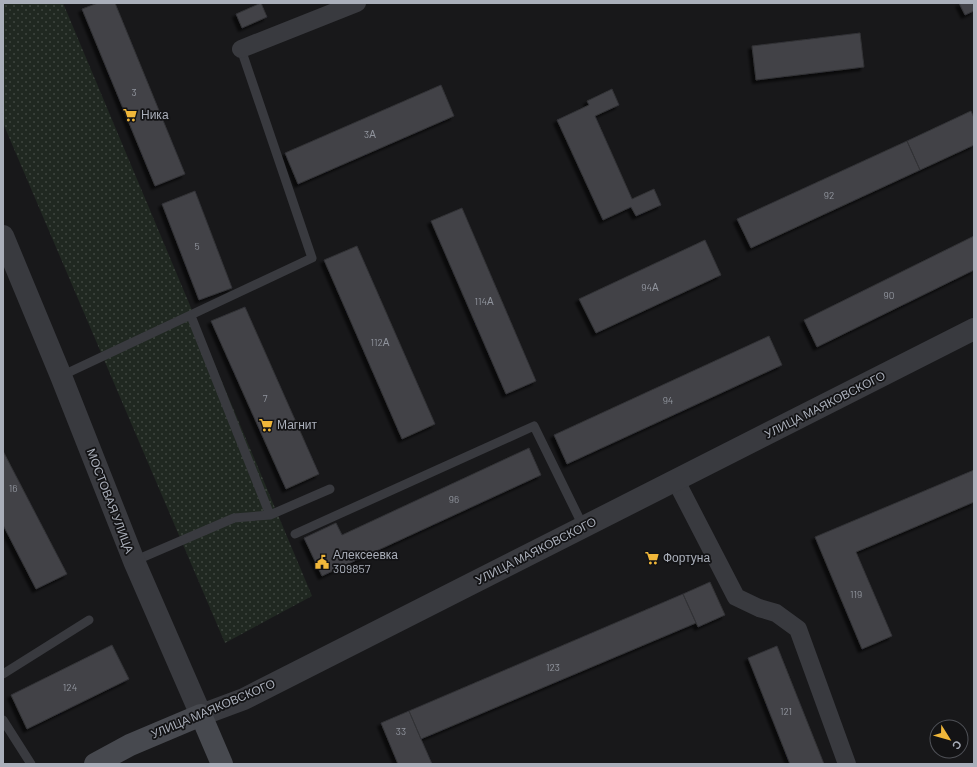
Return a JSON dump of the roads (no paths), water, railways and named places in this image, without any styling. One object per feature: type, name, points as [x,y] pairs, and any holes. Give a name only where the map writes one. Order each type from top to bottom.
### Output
[{"type":"main road","name":"УЛИЦА МАЯКОВСКОГО","points":[[95,764],[130,745],[201,715]]},
{"type":"main road","name":"МОСТОВАЯ УЛИЦА","points":[[201,715],[222,764]]},
{"type":"street","points":[[240,49],[314,10],[357,3]]},
{"type":"street","name":"МОСТОВАЯ УЛИЦА","points":[[3,236],[61,376],[134,561],[201,715]]},
{"type":"street","name":"УЛИЦА МАЯКОВСКОГО","points":[[201,715],[244,698],[675,479],[799,419],[974,329]]},
{"type":"street","points":[[675,479],[736,597],[759,608],[776,612],[798,629],[847,764]]},
{"type":"lane","points":[[61,376],[312,258],[240,49]]},
{"type":"lane","points":[[191,316],[270,515]]},
{"type":"lane","points":[[295,534],[534,426],[583,526]]},
{"type":"lane","points":[[134,561],[234,518],[270,515],[330,489]]},
{"type":"lane","points":[[3,674],[89,620]]},
{"type":"lane","points":[[3,720],[31,764]]},
{"type":"place","name":"Ника","points":[[130,115]]},
{"type":"place","name":"Магнит","points":[[266,425]]},
{"type":"place","name":"Фортуна","points":[[652,558]]},
{"type":"place","name":"Алексеевка 309857","points":[[322,562]]}]
